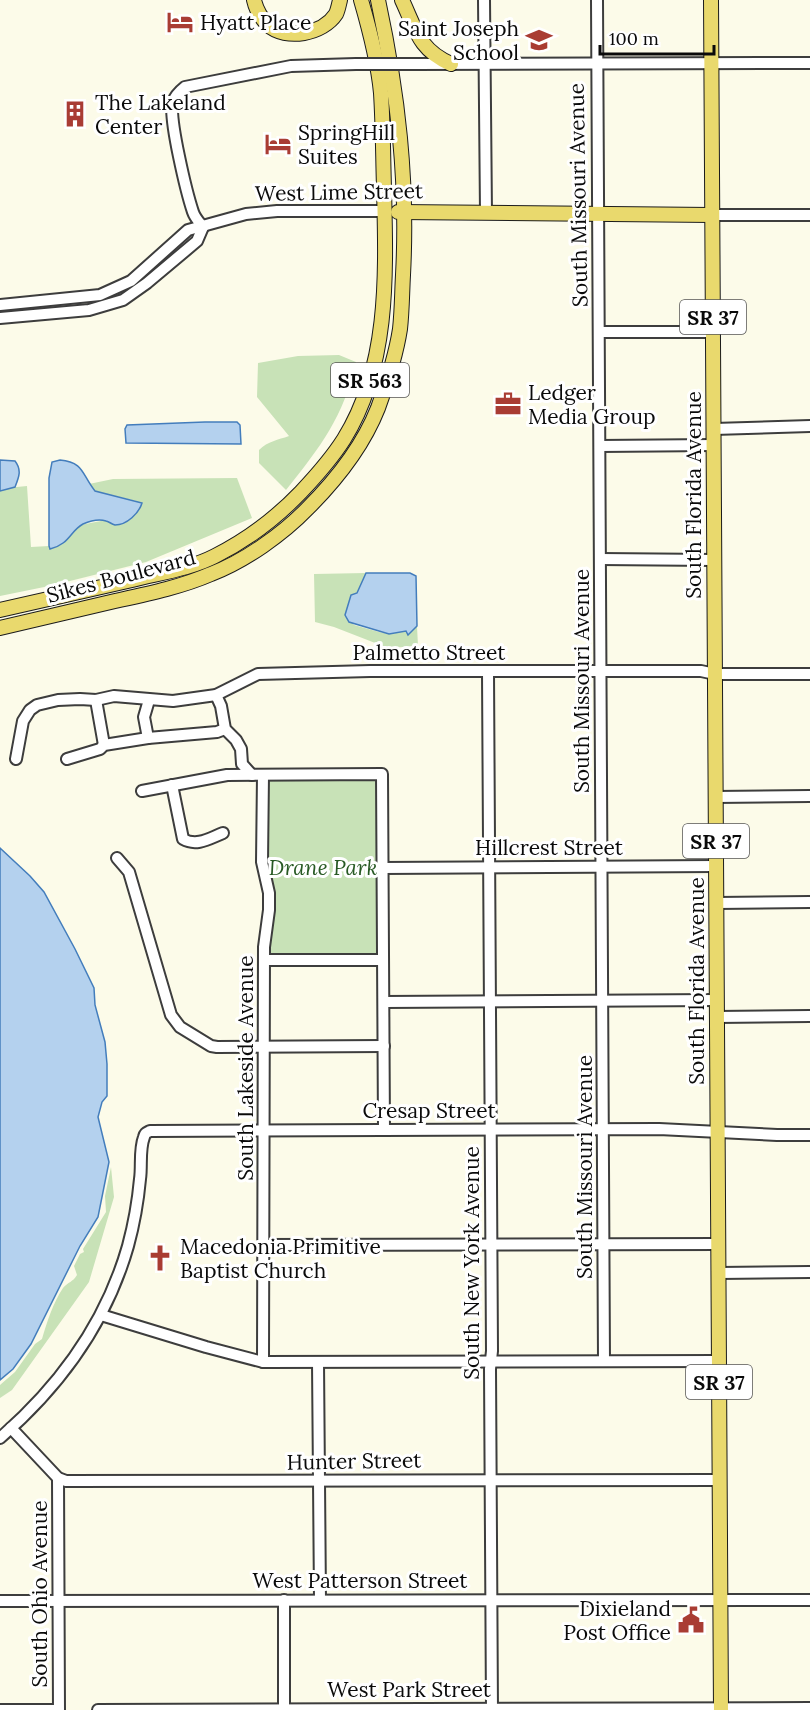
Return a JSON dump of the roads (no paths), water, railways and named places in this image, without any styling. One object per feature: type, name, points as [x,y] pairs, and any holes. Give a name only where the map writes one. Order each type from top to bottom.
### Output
[{"type":"main road","points":[[254,0],[256,9],[268,26],[286,34],[308,33],[322,26],[336,14],[340,0]]},
{"type":"main road","name":"Sikes Boulevard","points":[[0,610],[172,571],[213,557],[248,538],[285,508],[321,471],[352,425],[370,380],[379,339],[384,297],[381,92],[374,43],[361,0]]},
{"type":"main road","name":"Sikes Boulevard","points":[[0,628],[155,592],[212,574],[255,550],[297,519],[330,486],[354,454],[377,410],[400,331],[405,212],[396,95],[378,0]]},
{"type":"main road","points":[[402,0],[424,47],[436,58],[451,64]]},
{"type":"main road","name":"South Florida Avenue","points":[[711,0],[721,1709]]},
{"type":"main road","name":"West Lime Street","points":[[384,211],[712,215]]},
{"type":"main road","points":[[297,519],[304,500],[344,447],[343,440]]},
{"type":"main road","points":[[238,560],[276,525],[285,508]]},
{"type":"street","points":[[484,0],[486,213]]},
{"type":"street","name":"South Missouri Avenue","points":[[597,0],[604,1361]]},
{"type":"street","points":[[0,318],[89,310],[123,300],[197,241],[203,227],[193,214],[178,148],[172,105],[173,99],[184,87],[284,67],[356,64],[810,63]]},
{"type":"street","name":"West Lime Street","points":[[0,305],[100,295],[131,281],[188,230],[246,214],[277,211],[384,211]]},
{"type":"street","points":[[712,215],[810,215]]},
{"type":"street","points":[[599,332],[713,332]]},
{"type":"street","points":[[714,429],[810,426]]},
{"type":"street","points":[[600,446],[714,445]]},
{"type":"street","points":[[600,559],[714,560]]},
{"type":"street","name":"Palmetto Street","points":[[216,695],[258,674],[700,671],[715,674],[810,674]]},
{"type":"street","name":"South New York Avenue","points":[[488,672],[492,1709]]},
{"type":"street","points":[[16,759],[23,722],[34,706],[58,700],[96,700],[114,696],[173,701],[216,695],[221,706],[225,729],[241,749],[242,764],[257,775]]},
{"type":"street","points":[[96,700],[104,746]]},
{"type":"street","points":[[148,738],[144,717],[149,700]]},
{"type":"street","points":[[66,759],[104,746],[148,738],[217,732],[225,729]]},
{"type":"street","points":[[142,791],[220,776],[381,774],[384,1130]]},
{"type":"street","name":"South Lakeside Avenue","points":[[257,775],[262,862],[269,893],[264,948],[263,1362]]},
{"type":"street","points":[[172,785],[183,839],[190,843],[200,843],[223,833]]},
{"type":"street","points":[[715,797],[810,796]]},
{"type":"street","points":[[117,858],[129,872],[171,1015],[180,1028],[211,1046],[384,1046]]},
{"type":"street","name":"Hillcrest Street","points":[[382,868],[716,866]]},
{"type":"street","points":[[717,903],[810,902]]},
{"type":"street","points":[[265,960],[383,960]]},
{"type":"street","points":[[384,1002],[717,1000]]},
{"type":"street","points":[[717,1017],[810,1016]]},
{"type":"street","name":"Cresap Street","points":[[101,1315],[122,1267],[134,1219],[144,1137],[146,1133],[153,1130],[604,1129],[706,1130],[810,1135]]},
{"type":"street","points":[[263,1245],[718,1244]]},
{"type":"street","points":[[719,1273],[810,1272]]},
{"type":"street","points":[[0,1438],[48,1391],[73,1361],[101,1315],[263,1362],[719,1361]]},
{"type":"street","points":[[318,1362],[320,1600]]},
{"type":"street","points":[[11,1428],[58,1478]]},
{"type":"street","name":"Hunter Street","points":[[58,1478],[66,1481],[719,1480]]},
{"type":"street","name":"South Ohio Avenue","points":[[58,1478],[59,1710]]},
{"type":"street","points":[[284,1600],[284,1709]]},
{"type":"street","name":"West Patterson Street","points":[[0,1601],[810,1600]]},
{"type":"street","name":"West Park Street","points":[[98,1710],[810,1708]]},
{"type":"street","points":[[0,1710],[54,1710]]},
{"type":"water","points":[[237,422],[240,425],[241,444],[126,443],[127,425]]},
{"type":"water","points":[[0,460],[15,461],[19,477],[15,487],[0,491]]},
{"type":"water","points":[[60,460],[78,466],[95,491],[142,503],[138,511],[128,521],[115,525],[100,520],[83,524],[66,541],[50,549],[49,478],[52,462]]},
{"type":"water","points":[[366,573],[410,573],[416,576],[417,626],[408,635],[406,631],[389,634],[349,622],[345,615],[351,595],[357,593]]},
{"type":"water","points":[[0,848],[44,892],[94,988],[95,1005],[105,1042],[107,1064],[107,1096],[102,1102],[98,1117],[109,1162],[98,1217],[80,1246],[31,1344],[13,1369],[0,1380]]},
{"type":"place","name":"Hyatt Place","points":[[180,22]]},
{"type":"place","name":"Saint Joseph School","points":[[539,40]]},
{"type":"place","name":"The Lakeland Center","points":[[75,114]]},
{"type":"place","name":"SpringHill Suites","points":[[278,144]]},
{"type":"place","name":"Ledger Media Group","points":[[508,404]]},
{"type":"place","name":"Macedonia Primitive Baptist Church","points":[[160,1258]]},
{"type":"place","name":"Dixieland Post Office","points":[[691,1620]]},
{"type":"park label","name":"Drane Park","points":[[323,867]]}]
